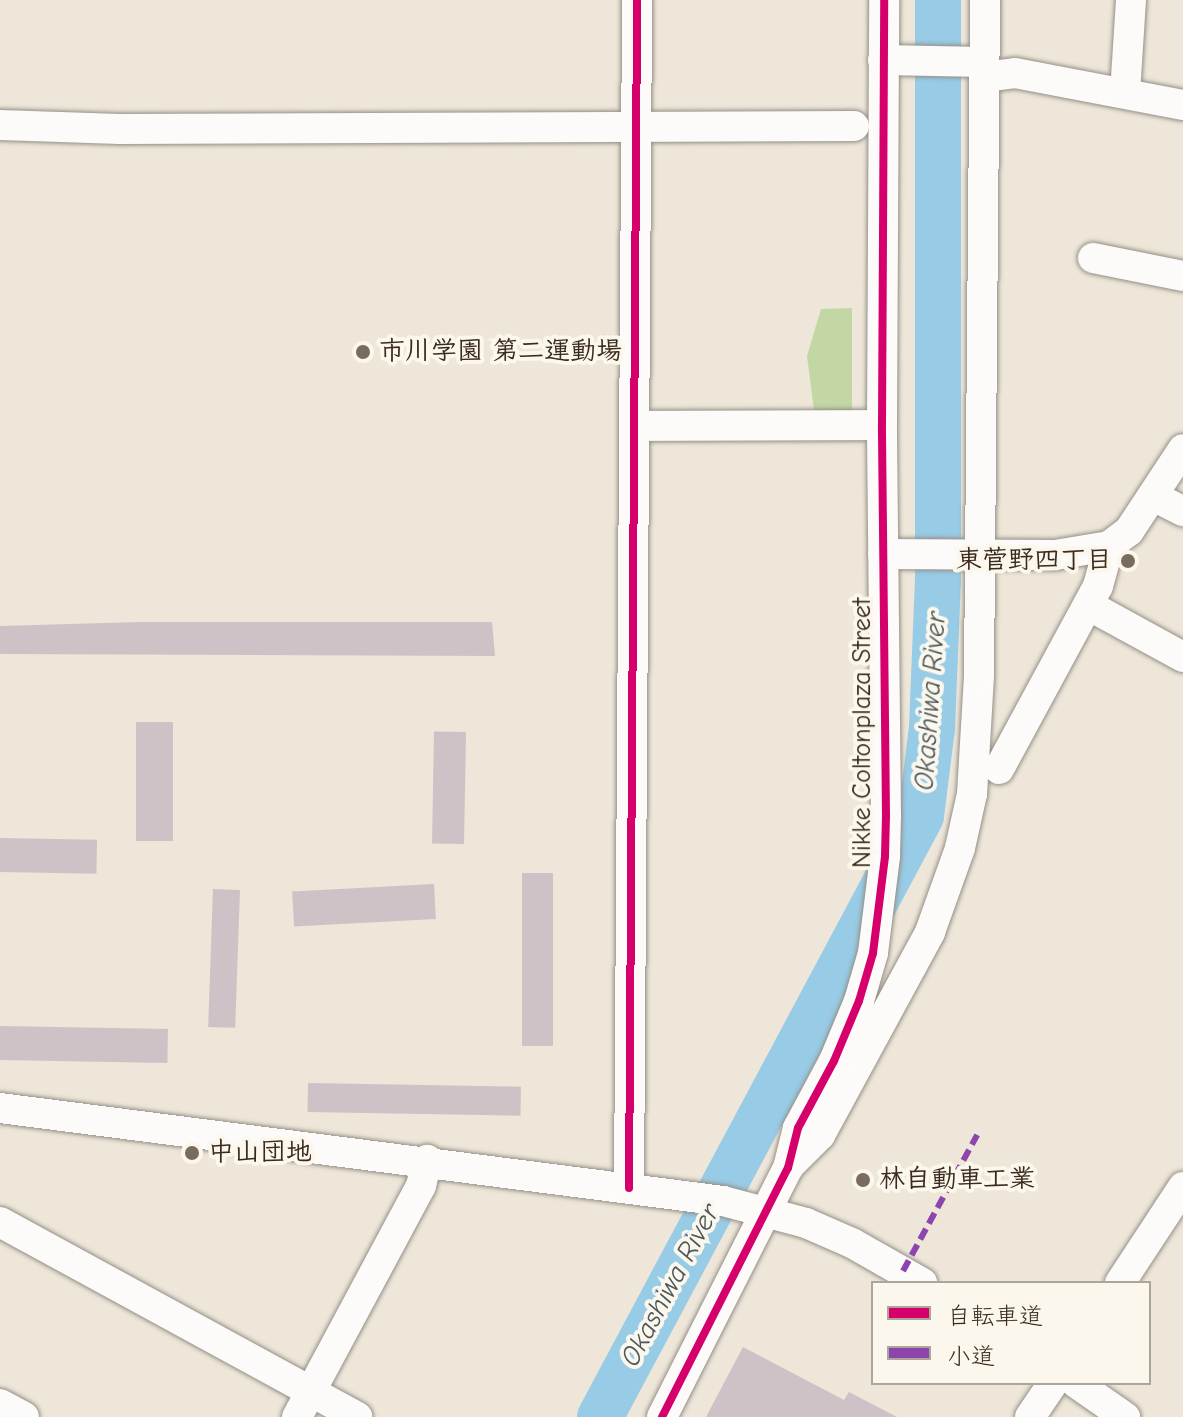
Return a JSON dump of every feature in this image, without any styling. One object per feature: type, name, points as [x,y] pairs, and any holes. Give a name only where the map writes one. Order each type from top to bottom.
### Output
[{"type":"street","points":[[629,1188],[637,0]]},
{"type":"street","name":"Nikke Coltonplaza Street","points":[[788,1168],[798,1128],[834,1061],[859,1001],[873,953],[885,856],[892,554],[882,425],[884,0]]},
{"type":"street","name":"Nikke Coltonplaza Street","points":[[662,1417],[753,1207],[820,1135],[930,932],[960,848],[978,741],[970,553],[985,0]]},
{"type":"street","points":[[1125,93],[1131,0]]},
{"type":"street","points":[[883,60],[1015,73],[1183,105]]},
{"type":"street","points":[[0,125],[120,129],[854,126]]},
{"type":"street","points":[[1093,258],[1183,276]]},
{"type":"street","points":[[635,426],[882,425]]},
{"type":"street","points":[[892,554],[1055,555],[1109,546],[1129,531],[1183,449]]},
{"type":"street","points":[[1153,496],[1183,511]]},
{"type":"street","points":[[999,769],[1098,586],[1109,546]]},
{"type":"street","points":[[1088,605],[1183,657]]},
{"type":"street","points":[[0,1108],[683,1193],[753,1207],[852,1243],[918,1281]]},
{"type":"street","points":[[304,1404],[421,1186],[427,1160]]},
{"type":"street","points":[[1121,1281],[1183,1187]]},
{"type":"street","points":[[0,1222],[304,1404],[357,1417]]},
{"type":"street","points":[[1030,1417],[1052,1385]]},
{"type":"street","points":[[1079,1385],[1125,1417]]},
{"type":"street","points":[[0,1404],[24,1417]]},
{"type":"green space","points":[[852,308],[852,417],[815,417],[807,356],[821,309]]},
{"type":"building","points":[[141,622],[492,622],[495,656],[0,654],[0,626]]},
{"type":"building","points":[[136,722],[173,722],[173,841],[136,841]]},
{"type":"building","points":[[434,731],[466,732],[464,844],[432,843]]},
{"type":"building","points":[[0,838],[97,840],[96,874],[0,872]]},
{"type":"building","points":[[522,873],[553,873],[553,1046],[522,1046]]},
{"type":"building","points":[[434,884],[436,919],[294,926],[292,891]]},
{"type":"building","points":[[213,889],[240,890],[235,1028],[208,1027]]},
{"type":"building","points":[[0,1026],[168,1029],[167,1063],[0,1060]]},
{"type":"building","points":[[308,1083],[521,1087],[520,1116],[307,1112]]},
{"type":"building","points":[[743,1347],[844,1400],[849,1392],[897,1417],[706,1417]]},
{"type":"waterway","name":"Okashiwa River","points":[[600,1417],[921,816],[932,728],[938,581],[938,0]]},
{"type":"marked path","points":[[903,1271],[977,1135]]},
{"type":"cycle path","points":[[629,1188],[637,0]]},
{"type":"cycle path","points":[[662,1417],[788,1168],[798,1128],[834,1061],[859,1001],[873,953],[885,856],[886,816],[882,425],[884,0]]},
{"type":"place","name":"市川学園 第二運動場","points":[[363,352]]},
{"type":"place","name":"東菅野四丁目","points":[[1128,561]]},
{"type":"place","name":"中山団地","points":[[192,1153]]},
{"type":"place","name":"林自動車工業","points":[[863,1180]]}]
